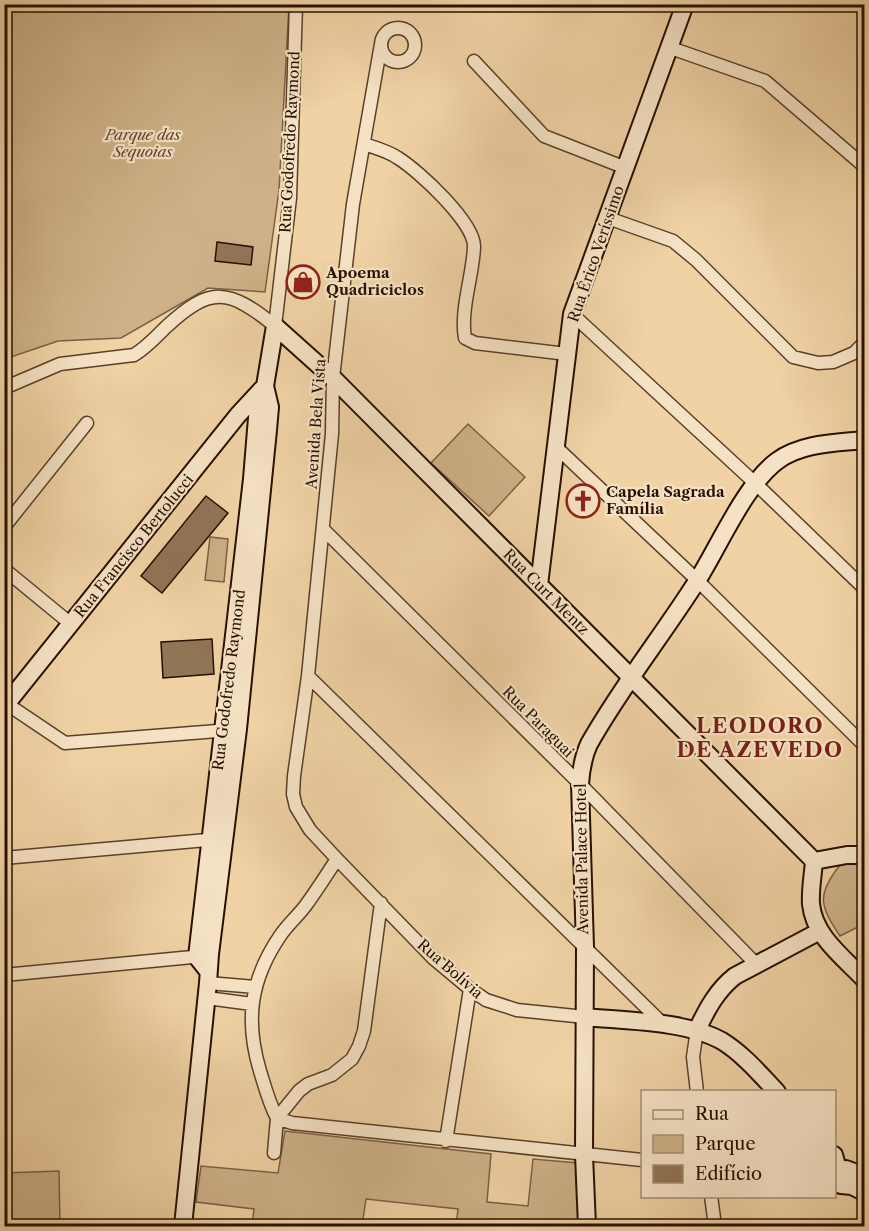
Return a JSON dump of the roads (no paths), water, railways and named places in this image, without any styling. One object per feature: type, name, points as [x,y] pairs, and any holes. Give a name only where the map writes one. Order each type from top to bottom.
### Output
[{"type":"main road","name":"Rua Érico Veríssimo","points":[[539,585],[572,315],[685,4]]},
{"type":"main road","name":"Rua Curt Mentz","points":[[275,326],[333,378],[814,861]]},
{"type":"main road","name":"Rua Godofredo Raymond","points":[[183,1227],[217,839],[270,407],[265,386],[275,326]]},
{"type":"main road","name":"Rua Francisco Bertolucci","points":[[6,706],[230,424],[265,386]]},
{"type":"main road","name":"Avenida Palace Hotel","points":[[587,1227],[584,1155],[585,947],[581,765],[588,746],[697,580],[755,483],[786,455],[822,444],[864,440]]},
{"type":"main road","points":[[864,855],[847,855],[814,861],[811,905],[820,931],[864,979]]},
{"type":"main road","points":[[697,1030],[707,1009],[724,985],[756,964],[820,931]]},
{"type":"main road","name":"Rua Bolívia","points":[[585,1017],[697,1030],[723,1042],[745,1059],[775,1090]]},
{"type":"street","name":"Rua Godofredo Raymond","points":[[275,326],[290,198],[296,4]]},
{"type":"street","points":[[375,80],[385,67],[404,61],[412,55],[415,45],[408,31],[390,30],[382,38],[382,50],[393,62],[404,61]]},
{"type":"street","name":"Avenida Bela Vista","points":[[296,807],[293,794],[294,776],[308,676],[323,528],[332,434],[333,378],[353,204],[381,44]]},
{"type":"street","points":[[669,47],[765,81],[864,166]]},
{"type":"street","points":[[474,61],[544,136],[626,168]]},
{"type":"street","points":[[364,144],[384,150],[408,165],[468,225],[474,245],[465,338],[476,343],[567,354]]},
{"type":"street","points":[[608,218],[673,241],[696,260],[793,357],[818,363],[833,362],[854,353],[864,343]]},
{"type":"street","points":[[4,388],[60,364],[134,355],[143,350],[178,316],[196,303],[210,297],[240,301],[275,326]]},
{"type":"street","points":[[572,315],[755,483],[864,588]]},
{"type":"street","points":[[4,527],[87,423]]},
{"type":"street","points":[[556,447],[697,580],[864,745]]},
{"type":"street","name":"Rua Paraguai","points":[[323,528],[580,784],[756,964]]},
{"type":"street","points":[[4,569],[71,624]]},
{"type":"street","points":[[308,676],[664,1025]]},
{"type":"street","points":[[6,706],[65,743],[231,730]]},
{"type":"street","name":"Rua Bolívia","points":[[296,807],[310,830],[337,859],[434,959],[470,989],[486,1000],[518,1010],[585,1017]]},
{"type":"street","points":[[4,858],[217,839]]},
{"type":"street","points":[[274,1153],[277,1118],[270,1104],[256,1057],[251,1020],[252,1004],[256,987],[270,953],[281,934],[306,906],[337,859]]},
{"type":"street","points":[[277,1118],[299,1091],[308,1084],[332,1075],[342,1068],[352,1059],[359,1046],[364,1031],[381,903]]},
{"type":"street","points":[[4,975],[206,973],[256,987]]},
{"type":"street","points":[[206,973],[252,1004]]},
{"type":"street","points":[[446,1141],[470,989]]},
{"type":"street","points":[[697,1030],[693,1057],[697,1090]]},
{"type":"street","points":[[277,1118],[292,1123],[446,1141],[641,1160]]},
{"type":"street","points":[[711,1198],[715,1227]]},
{"type":"place","name":"Apoema Quadriciclos","points":[[303,282]]},
{"type":"place","name":"Capela Sagrada Família","points":[[583,501]]},
{"type":"district","name":"LEODORO DE AZEVEDO","points":[[760,738]]},
{"type":"park label","name":"Parque das Sequoias","points":[[143,144]]}]
